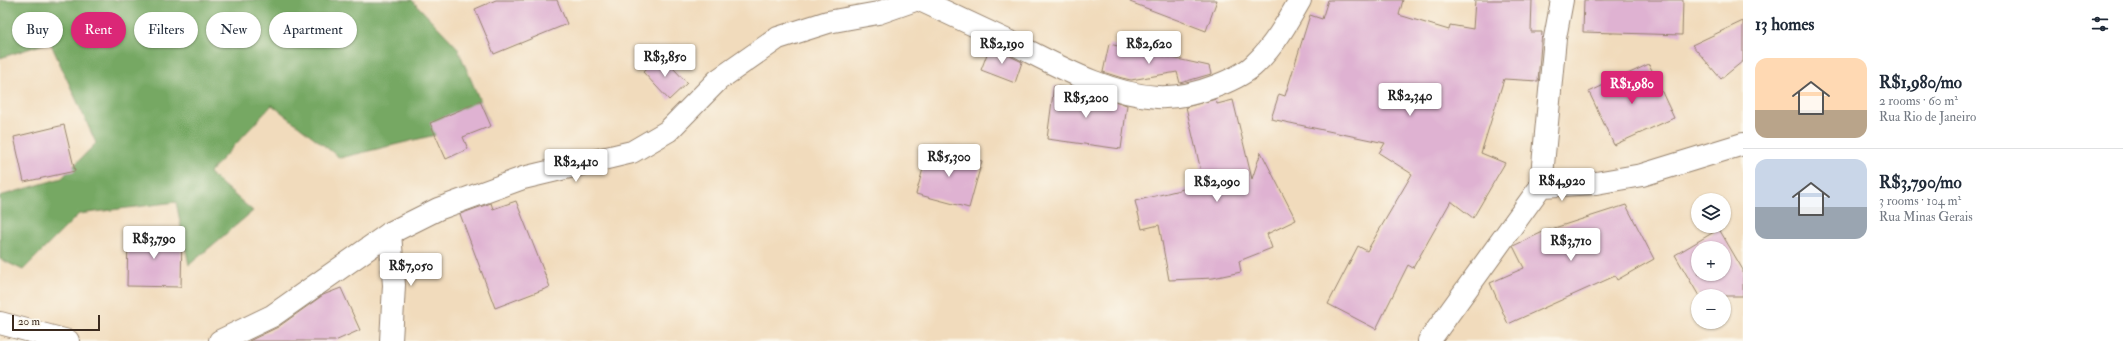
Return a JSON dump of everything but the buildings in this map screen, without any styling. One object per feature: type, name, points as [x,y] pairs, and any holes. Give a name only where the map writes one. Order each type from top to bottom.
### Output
[{"type":"street","points":[[220,341],[272,316],[390,233],[438,209],[522,178],[632,152],[668,131],[718,80],[778,38],[828,22],[878,13],[915,0]]},
{"type":"street","points":[[920,0],[1071,71],[1120,90],[1158,97],[1182,95],[1206,90],[1232,80],[1254,65],[1274,44],[1300,0]]},
{"type":"street","points":[[1429,341],[1542,186],[1555,38],[1562,0]]},
{"type":"street","points":[[1542,186],[1596,182],[1642,175],[1743,144]]},
{"type":"street","points":[[390,233],[394,285],[391,341]]},
{"type":"street","points":[[0,323],[68,341]]},
{"type":"green space","points":[[0,0],[412,0],[457,47],[489,122],[340,158],[272,105],[209,173],[253,211],[189,265],[176,202],[79,214],[23,270],[0,259],[0,196],[62,178],[96,143],[53,48],[63,48],[63,12],[12,12],[12,48],[31,48],[0,58]]}]
